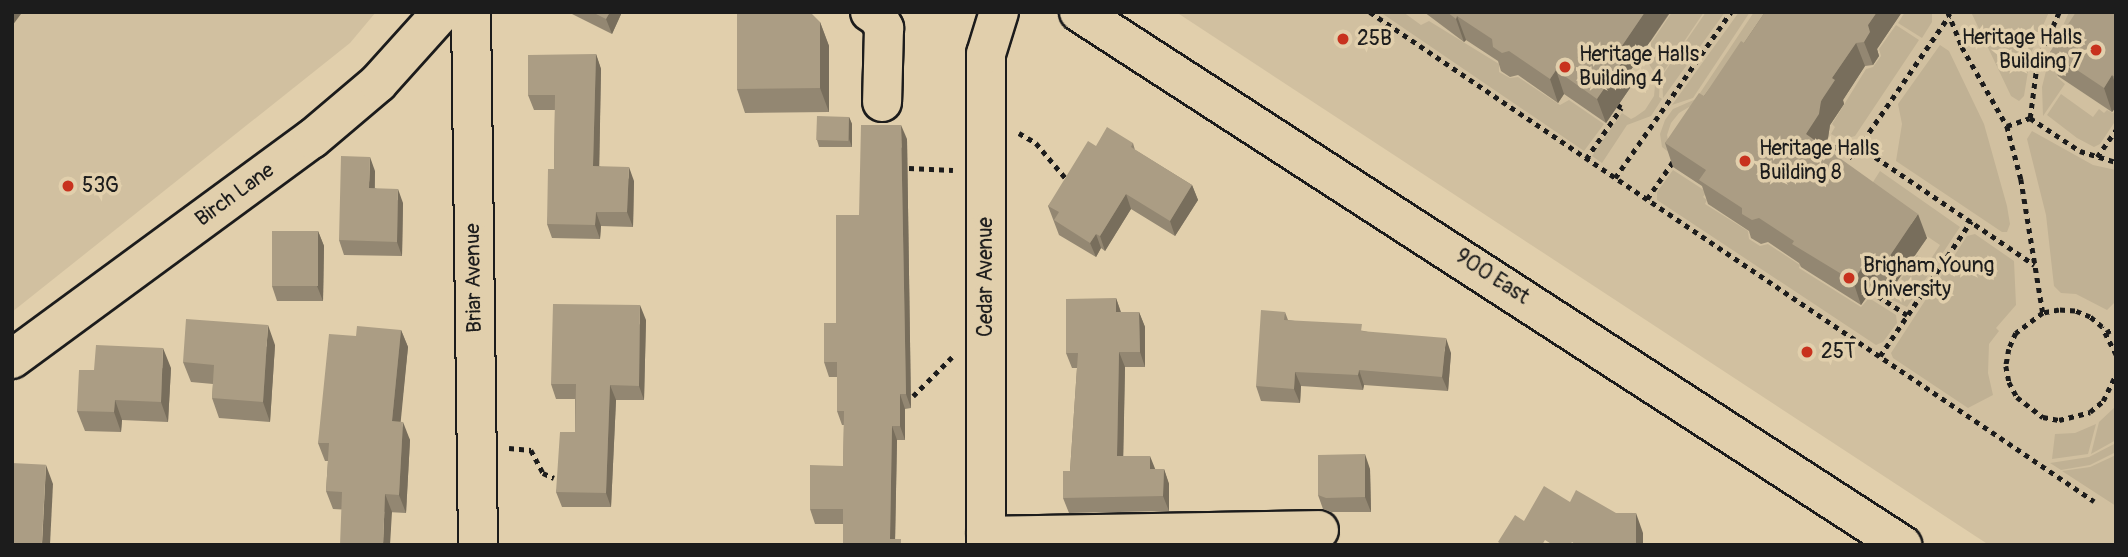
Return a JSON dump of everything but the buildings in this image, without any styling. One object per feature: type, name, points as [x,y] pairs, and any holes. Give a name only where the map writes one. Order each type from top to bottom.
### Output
[{"type":"street","name":"Birch Lane","points":[[12,359],[312,139],[379,83],[442,12]]},
{"type":"street","name":"Briar Avenue","points":[[471,12],[478,545]]},
{"type":"street","points":[[870,12],[878,17],[884,28],[882,102]]},
{"type":"street","name":"Cedar Avenue","points":[[986,541],[986,54],[999,12]]},
{"type":"street","name":"900 East","points":[[1079,12],[1902,545]]},
{"type":"street","points":[[986,541],[1319,530]]},
{"type":"path","points":[[1370,12],[2094,501]]},
{"type":"path","points":[[1615,178],[1731,12]]},
{"type":"path","points":[[2030,118],[2037,63],[2059,12]]},
{"type":"path","points":[[1949,14],[1962,47],[2007,126],[2021,179],[2043,313]]},
{"type":"path","points":[[1826,141],[1852,157],[1949,14]]},
{"type":"path","points":[[1586,159],[1621,108],[1617,106]]},
{"type":"path","points":[[2007,126],[2030,118]]},
{"type":"path","points":[[2030,118],[2080,151],[2116,162]]},
{"type":"path","points":[[2097,157],[2116,130]]},
{"type":"path","points":[[1014,133],[1036,143],[1073,184]]},
{"type":"path","points":[[1859,146],[2035,265]]},
{"type":"path","points":[[1647,199],[1681,149]]},
{"type":"path","points":[[909,168],[957,170]]},
{"type":"path","points":[[1880,356],[1971,221]]},
{"type":"path","points":[[1885,286],[1878,296],[1907,315]]},
{"type":"path","points":[[2116,353],[2106,333],[2090,317],[2075,311],[2043,313],[2016,333],[2006,366],[2009,382],[2017,397],[2029,409],[2043,417],[2059,420],[2090,412],[2103,401],[2116,374]]},
{"type":"path","points":[[2106,333],[2116,327]]},
{"type":"path","points":[[913,397],[954,355],[959,354]]},
{"type":"path","points":[[509,448],[531,450],[544,474],[554,478]]},
{"type":"shaded area","name":"53G","points":[[12,12],[376,12],[350,43],[12,312]]},
{"type":"shaded area","name":"Brigham Young University","points":[[1176,12],[2116,12],[2116,545],[1989,545]]},
{"type":"shaded area","points":[[1380,12],[1403,12],[1421,25],[1429,21],[1499,64],[1499,72],[1510,78],[1518,77],[1560,105],[1569,100],[1604,124],[1584,151]]},
{"type":"shaded area","points":[[1672,12],[1704,12],[1660,77],[1659,97],[1662,99],[1651,116],[1627,125],[1602,163],[1592,156],[1622,113],[1631,119],[1635,117],[1645,110],[1654,96],[1656,75],[1647,61],[1639,56],[1644,48],[1647,49]]},
{"type":"shaded area","points":[[1706,12],[1725,12],[1663,98],[1662,76]]},
{"type":"shaded area","points":[[1739,12],[1750,12],[1693,98],[1672,105]]},
{"type":"shaded area","points":[[1754,12],[1786,12],[1723,101],[1689,107],[1679,113],[1671,123],[1667,135],[1671,154],[1662,147],[1660,134],[1665,120],[1673,109],[1696,99]]},
{"type":"shaded area","points":[[1905,12],[1932,12],[1932,22],[1922,38],[1898,23]]},
{"type":"shaded area","points":[[1971,12],[2049,12],[2031,53],[2024,96],[2019,101],[2011,96]]},
{"type":"shaded area","points":[[2069,12],[2096,12],[2057,77],[2065,84],[2043,116],[2042,87],[2050,55]]},
{"type":"shaded area","points":[[1896,25],[1919,40],[1855,136],[1842,140],[1831,134],[1835,127],[1832,124],[1866,69],[1873,67],[1881,56],[1879,49]]},
{"type":"shaded area","points":[[1940,45],[1949,51],[1984,124],[2007,206],[2010,224],[2007,232],[2002,232],[1896,161],[1902,124],[1898,104]]},
{"type":"shaded area","points":[[2061,94],[2093,117],[2099,109],[2104,113],[2107,110],[2113,113],[2116,111],[2116,120],[2100,144],[2094,147],[2077,138],[2047,115]]},
{"type":"shaded area","points":[[2032,131],[2093,165],[2116,170],[2116,301],[2107,310],[2076,294],[2061,293],[2054,286],[2046,215],[2027,139]]},
{"type":"shaded area","points":[[1673,170],[1707,192],[1703,197],[1707,200],[1705,204],[1748,231],[1749,239],[1760,246],[1768,244],[1800,265],[1799,268],[1861,307],[1869,298],[1896,315],[1897,323],[1883,342],[1876,345],[1657,200],[1657,192]]},
{"type":"shaded area","points":[[1880,171],[1960,227],[1907,307],[1890,299],[1889,290],[1899,289],[1904,281],[1901,279],[1917,255],[1929,262],[1940,245],[1878,203],[1873,182]]},
{"type":"shaded area","points":[[1975,234],[2014,261],[2016,305],[1996,328],[1999,331],[1989,344],[1988,373],[1993,395],[1968,408],[1893,358],[1891,353],[1967,236]]},
{"type":"shaded area","points":[[2116,406],[2116,440],[2091,454],[2099,422]]},
{"type":"shaded area","points":[[2096,424],[2088,454],[2052,459],[2055,434],[2075,433]]},
{"type":"shaded area","points":[[2116,443],[2116,452],[2090,465],[2061,470],[2050,463],[2089,457]]},
{"type":"shaded area","points":[[2116,455],[2116,506],[2062,471],[2090,467]]},
{"type":"place","name":"25B","points":[[1343,39]]},
{"type":"place","name":"Heritage Halls Building 7","points":[[2096,50]]},
{"type":"place","name":"Heritage Halls Building 4","points":[[1565,67]]},
{"type":"place","name":"Heritage Halls Building 8","points":[[1745,161]]},
{"type":"place","name":"53G","points":[[68,186]]},
{"type":"place","name":"Brigham Young University","points":[[1849,278]]},
{"type":"place","name":"25T","points":[[1807,352]]}]
